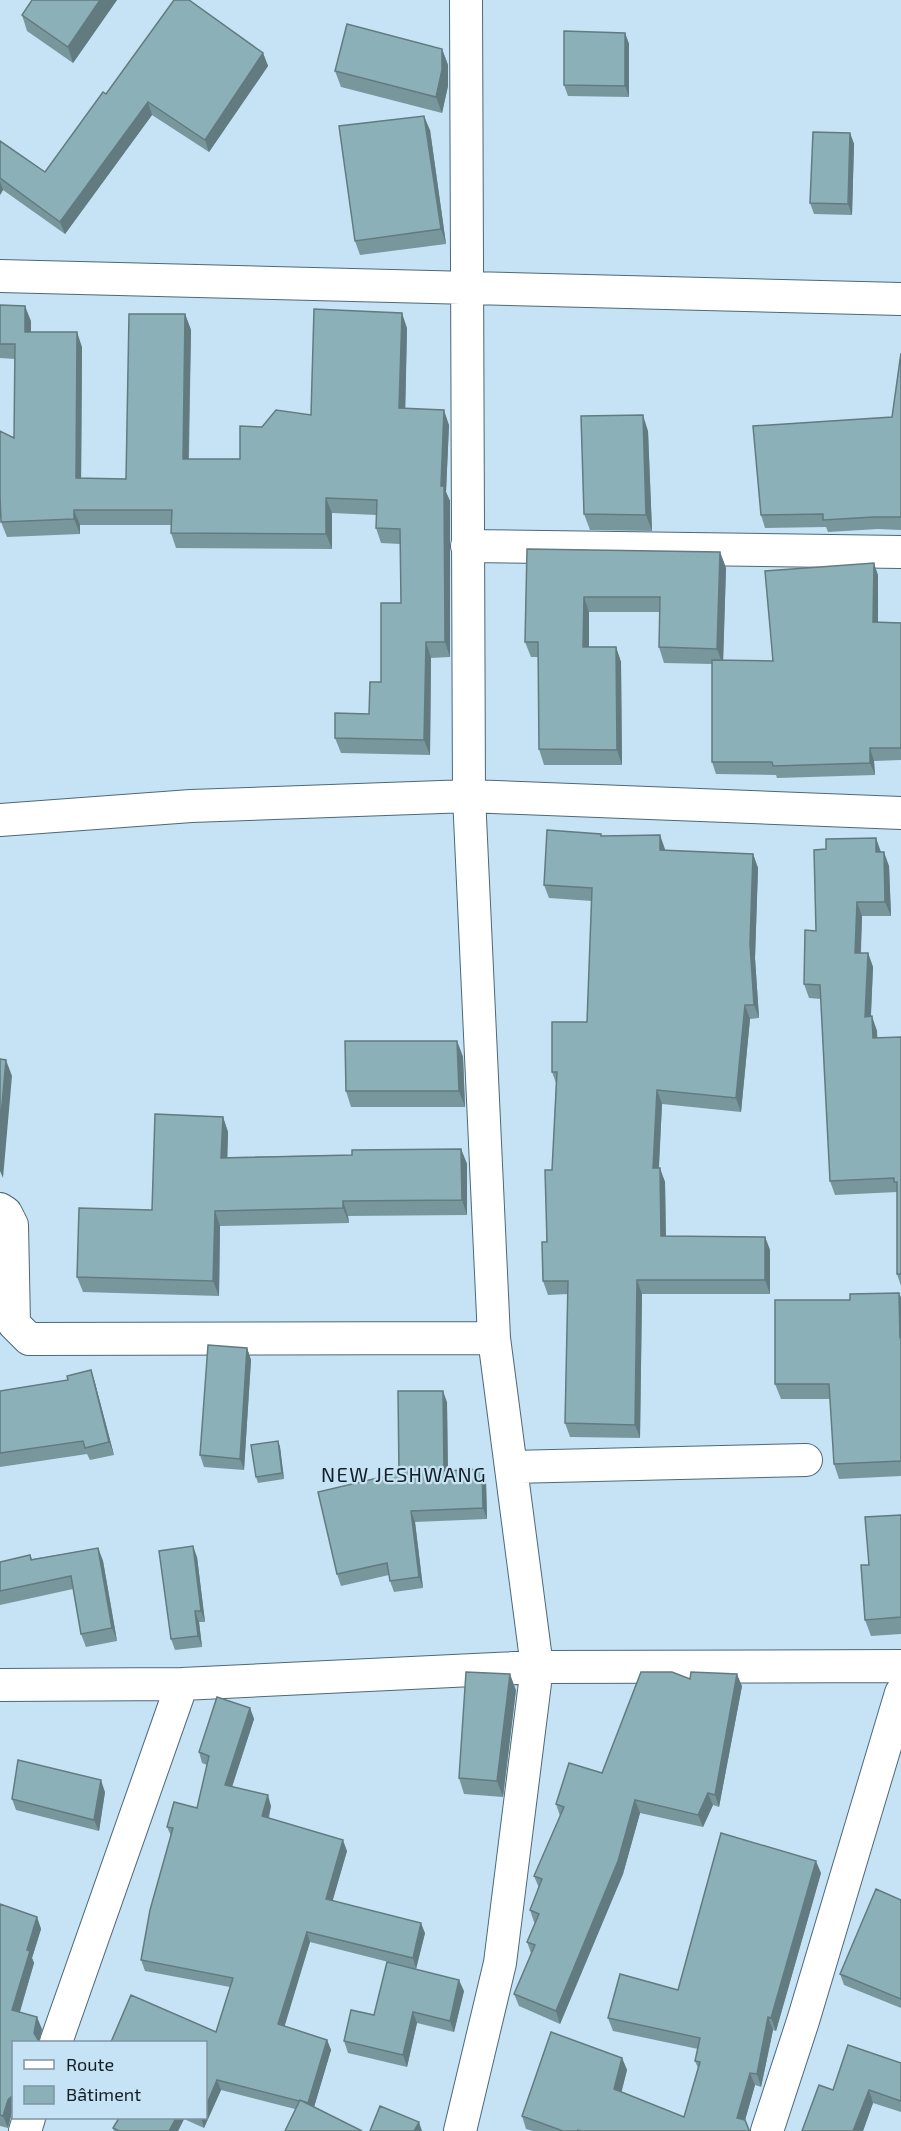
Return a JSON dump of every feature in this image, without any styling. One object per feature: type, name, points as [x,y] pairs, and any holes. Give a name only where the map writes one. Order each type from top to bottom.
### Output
[{"type":"street","points":[[460,2131],[500,1963],[537,1667],[494,1338],[469,796],[466,0]]},
{"type":"street","points":[[0,276],[466,290],[901,299]]},
{"type":"street","points":[[468,546],[901,552]]},
{"type":"street","points":[[0,820],[191,806],[469,796],[901,813]]},
{"type":"street","points":[[0,1209],[6,1213],[12,1225],[14,1324],[30,1339],[494,1338]]},
{"type":"street","points":[[511,1467],[806,1460]]},
{"type":"street","points":[[0,1685],[182,1684],[537,1667],[901,1666]]},
{"type":"street","points":[[57,2041],[182,1684]]},
{"type":"street","points":[[767,2131],[806,2010],[901,1693]]},
{"type":"building","points":[[32,0],[100,0],[68,47],[22,15]]},
{"type":"building","points":[[174,0],[189,0],[263,53],[205,140],[148,102],[60,222],[0,178],[0,141],[45,172],[103,92],[106,94]]},
{"type":"building","points":[[347,24],[442,49],[442,70],[436,97],[335,71]]},
{"type":"building","points":[[564,31],[625,33],[625,86],[564,85]]},
{"type":"building","points":[[424,116],[441,229],[355,241],[339,126]]},
{"type":"building","points":[[813,132],[850,133],[848,204],[810,203]]},
{"type":"building","points":[[0,305],[25,306],[25,332],[77,332],[76,478],[126,479],[129,314],[185,314],[183,459],[240,459],[240,426],[262,427],[276,410],[311,415],[314,309],[402,313],[399,408],[444,410],[441,486],[444,486],[445,642],[426,642],[424,740],[335,738],[335,713],[369,714],[370,682],[381,682],[381,603],[401,603],[400,529],[376,528],[377,500],[326,498],[326,534],[171,533],[172,510],[74,510],[74,519],[1,522],[0,431],[14,438],[15,344],[0,344]]},
{"type":"building","points":[[901,353],[901,517],[823,520],[823,514],[761,515],[753,426],[892,417]]},
{"type":"building","points":[[643,415],[646,515],[584,514],[581,416]]},
{"type":"building","points":[[527,549],[720,552],[717,649],[659,647],[660,597],[584,597],[583,647],[616,647],[617,750],[539,749],[538,642],[525,642]]},
{"type":"building","points":[[874,563],[873,622],[901,623],[901,748],[870,748],[870,763],[773,766],[772,762],[712,762],[712,660],[773,661],[765,571]]},
{"type":"building","points":[[547,830],[601,834],[601,836],[660,835],[660,850],[753,854],[750,944],[754,1005],[745,1005],[736,1098],[657,1090],[653,1168],[660,1168],[661,1236],[765,1237],[765,1280],[637,1280],[635,1425],[565,1423],[568,1281],[543,1281],[542,1242],[547,1242],[545,1170],[552,1170],[557,1072],[552,1072],[552,1022],[587,1022],[592,888],[544,885]]},
{"type":"building","points":[[876,838],[876,852],[884,852],[885,902],[857,902],[855,953],[868,953],[865,1017],[872,1016],[873,1038],[901,1037],[901,1274],[897,1274],[897,1182],[894,1182],[894,1178],[830,1181],[820,985],[804,984],[805,930],[816,931],[814,850],[826,849],[826,839]]},
{"type":"building","points":[[345,1041],[457,1041],[459,1091],[346,1091]]},
{"type":"building","points":[[0,1059],[6,1060],[0,1127]]},
{"type":"building","points":[[155,1114],[223,1117],[221,1158],[352,1155],[352,1150],[461,1149],[462,1200],[343,1201],[343,1208],[215,1211],[213,1281],[77,1277],[79,1208],[152,1210]]},
{"type":"building","points":[[899,1293],[901,1461],[834,1464],[829,1384],[775,1384],[775,1300],[850,1300],[850,1294]]},
{"type":"building","points":[[208,1345],[247,1348],[240,1459],[200,1455]]},
{"type":"building","points":[[91,1370],[109,1442],[85,1448],[83,1441],[0,1453],[0,1391],[68,1380],[67,1376]]},
{"type":"building","points":[[398,1391],[443,1391],[444,1471],[482,1469],[483,1508],[411,1511],[419,1577],[390,1581],[387,1563],[337,1574],[318,1492],[399,1473]]},
{"type":"building","points":[[278,1441],[282,1473],[256,1477],[251,1445]]},
{"type":"building","points":[[901,1515],[901,1617],[865,1620],[861,1565],[869,1565],[865,1517]]},
{"type":"building","points":[[193,1546],[201,1611],[195,1611],[198,1636],[171,1639],[159,1551]]},
{"type":"building","points":[[98,1548],[112,1628],[81,1634],[71,1576],[0,1591],[0,1562],[30,1555],[31,1560]]},
{"type":"building","points":[[466,1672],[510,1674],[497,1781],[459,1778]]},
{"type":"building","points":[[641,1672],[672,1672],[690,1679],[691,1672],[737,1674],[715,1795],[708,1793],[698,1815],[635,1800],[618,1861],[556,2011],[514,1994],[535,1945],[527,1942],[539,1914],[530,1910],[542,1879],[534,1876],[564,1807],[556,1804],[569,1763],[602,1773]]},
{"type":"building","points":[[217,1697],[250,1708],[225,1785],[268,1795],[262,1816],[343,1840],[326,1899],[421,1923],[413,1958],[307,1932],[278,2024],[327,2040],[308,2103],[217,2080],[207,2104],[207,2041],[111,2041],[131,1995],[216,2032],[233,1978],[141,1960],[150,1910],[173,1828],[167,1827],[174,1802],[197,1808],[209,1756],[199,1752]]},
{"type":"building","points":[[18,1760],[101,1780],[94,1820],[12,1799]]},
{"type":"building","points":[[721,1833],[816,1861],[771,2018],[768,2017],[757,2074],[750,2073],[737,2118],[745,2120],[750,2131],[563,2131],[522,2116],[551,2032],[622,2058],[614,2089],[684,2117],[700,2062],[695,2061],[700,2038],[608,2018],[620,1974],[678,1990]]},
{"type":"building","points":[[876,1889],[901,1900],[901,1999],[840,1974]]},
{"type":"building","points":[[0,1904],[37,1917],[27,1950],[30,1951],[12,2010],[37,2017],[34,2033],[39,2041],[12,2041],[12,2096],[8,2100],[3,2116],[0,2115]]},
{"type":"building","points":[[387,1962],[459,1980],[450,2021],[413,2012],[403,2055],[344,2041],[351,2010],[374,2015]]},
{"type":"building","points":[[848,2045],[901,2063],[901,2101],[869,2090],[853,2131],[802,2131],[819,2085],[833,2090]]},
{"type":"building","points":[[300,2100],[362,2131],[285,2131]]},
{"type":"building","points":[[380,2106],[419,2122],[414,2131],[370,2131]]},
{"type":"building","points":[[118,2119],[175,2119],[169,2131],[119,2131],[113,2128]]},
{"type":"district","name":"NEW JESHWANG","points":[[404,1475]]}]
